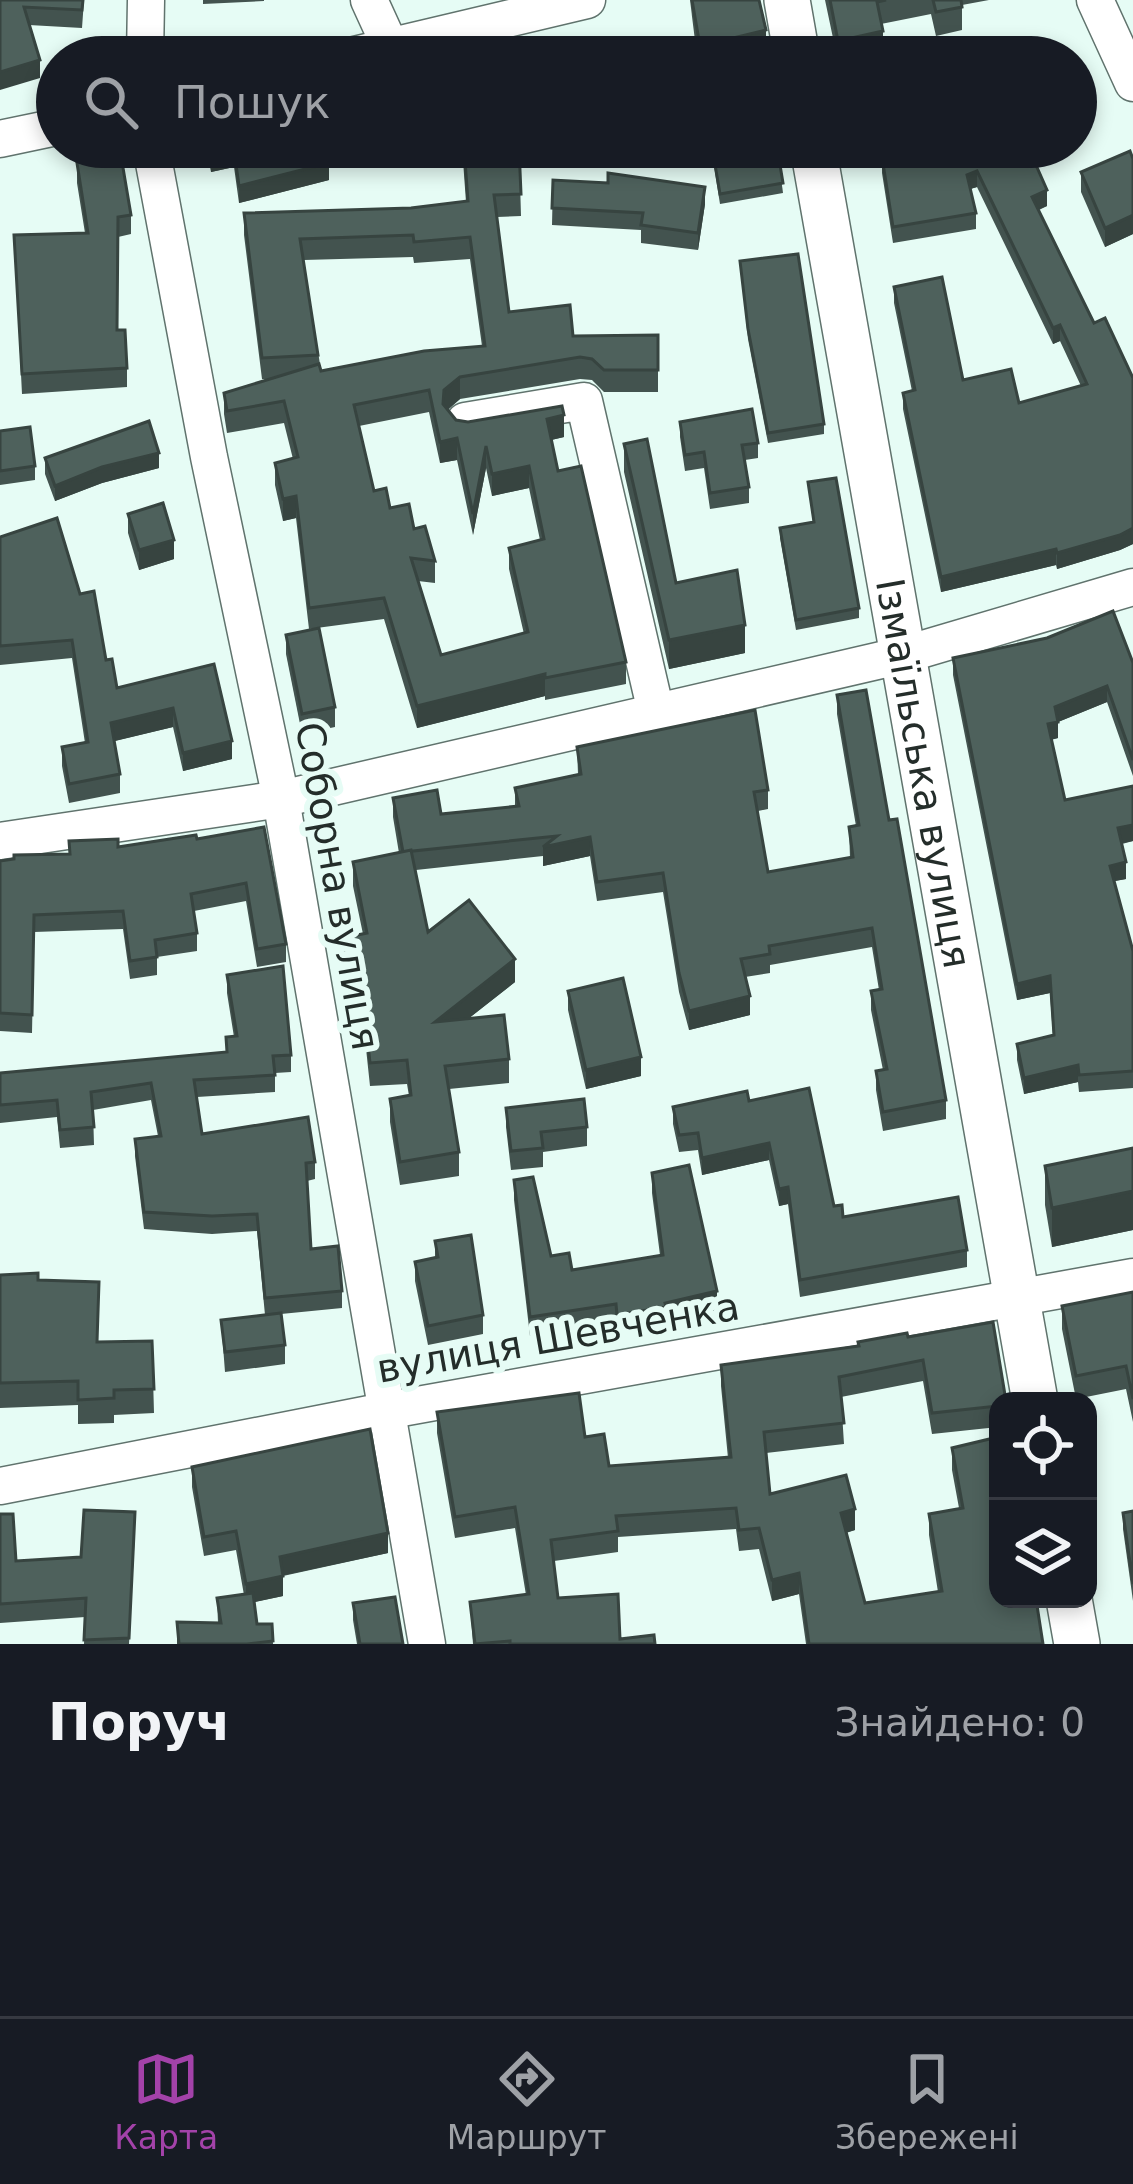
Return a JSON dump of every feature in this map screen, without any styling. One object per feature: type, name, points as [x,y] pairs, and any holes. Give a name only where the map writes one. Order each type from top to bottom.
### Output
[{"type":"main road","points":[[787,0],[793,36]]},
{"type":"main road","name":"Ізмаїльська вулиця","points":[[817,168],[1033,1392]]},
{"type":"main road","points":[[1071,1608],[1077,1644]]},
{"type":"street","points":[[145,36],[146,0]]},
{"type":"street","points":[[369,0],[385,36]]},
{"type":"street","points":[[433,36],[587,0]]},
{"type":"street","points":[[1095,0],[1133,82]]},
{"type":"street","points":[[0,139],[36,131]]},
{"type":"street","name":"Соборна вулиця","points":[[155,168],[209,458],[281,799],[428,1644]]},
{"type":"street","points":[[465,421],[584,401],[656,712]]},
{"type":"street","points":[[0,841],[281,799],[903,655],[1133,587]]},
{"type":"street","name":"вулиця Шевченка","points":[[0,1486],[389,1410],[1133,1277]]},
{"type":"building","points":[[0,0],[83,0],[82,10],[24,7],[36,61],[0,72]]},
{"type":"building","points":[[692,0],[759,0],[766,30],[741,36],[698,36]]},
{"type":"building","points":[[830,0],[886,0],[877,2],[883,31],[837,36]]},
{"type":"building","points":[[933,0],[961,0],[962,7],[936,12]]},
{"type":"building","points":[[1130,151],[1133,159],[1133,215],[1105,228],[1081,172]]},
{"type":"building","points":[[78,168],[123,168],[131,215],[118,217],[117,330],[125,330],[127,368],[22,374],[14,235],[88,233]]},
{"type":"building","points":[[236,168],[309,168],[239,186]]},
{"type":"building","points":[[466,168],[520,168],[521,194],[494,195],[509,312],[570,305],[573,336],[658,335],[658,370],[604,370],[592,359],[580,357],[460,377],[444,390],[443,404],[456,420],[468,422],[562,406],[564,415],[547,419],[558,471],[581,466],[626,662],[545,678],[545,674],[417,706],[384,598],[309,608],[296,496],[283,499],[275,463],[298,457],[284,401],[227,411],[224,393],[319,364],[321,371],[424,351],[485,346],[470,237],[414,242],[413,235],[300,239],[318,355],[262,358],[244,213],[411,208],[468,201]],"holes":[[[429,390],[440,442],[457,438],[473,514],[486,446],[492,474],[529,466],[544,539],[509,548],[528,632],[441,655],[411,558],[435,561],[425,526],[414,529],[409,504],[390,508],[386,488],[374,491],[354,405]]]},
{"type":"building","points":[[716,168],[780,168],[783,183],[720,194]]},
{"type":"building","points":[[884,168],[1037,168],[1047,190],[1032,197],[1094,323],[1105,318],[1133,378],[1133,528],[1057,553],[1056,549],[941,577],[903,393],[915,390],[894,287],[942,277],[963,380],[1011,369],[1019,403],[1087,384],[1060,325],[1053,328],[977,171],[967,175],[976,213],[893,227]]},
{"type":"building","points":[[608,173],[705,187],[698,233],[641,225],[643,213],[552,208],[553,180],[608,183]]},
{"type":"building","points":[[798,254],[824,424],[768,433],[740,261]]},
{"type":"building","points":[[752,409],[758,443],[742,445],[749,487],[710,493],[704,452],[685,455],[680,422]]},
{"type":"building","points":[[149,421],[159,453],[102,467],[55,486],[45,458]]},
{"type":"building","points":[[30,427],[35,466],[0,471],[0,431]]},
{"type":"building","points":[[647,439],[676,583],[737,570],[745,625],[669,640],[624,444]]},
{"type":"building","points":[[836,478],[859,608],[796,620],[780,528],[814,522],[808,482]]},
{"type":"building","points":[[163,503],[174,540],[139,550],[128,514]]},
{"type":"building","points":[[57,518],[80,594],[94,591],[106,660],[112,659],[117,688],[214,664],[232,741],[183,753],[173,708],[111,723],[120,774],[69,784],[62,747],[88,742],[72,640],[0,646],[0,537]]},
{"type":"building","points":[[1113,611],[1133,663],[1133,760],[1107,686],[1055,707],[1058,722],[1048,724],[1065,800],[1133,786],[1133,825],[1118,828],[1126,862],[1110,866],[1133,951],[1133,1071],[1079,1075],[1078,1065],[1024,1078],[1017,1044],[1054,1035],[1050,976],[1017,984],[953,658],[1047,638]]},
{"type":"building","points":[[319,628],[335,707],[302,714],[286,635]]},
{"type":"building","points":[[866,690],[889,820],[897,819],[946,1100],[883,1112],[876,1071],[887,1069],[871,991],[882,989],[872,928],[769,946],[770,954],[741,959],[750,996],[689,1011],[663,873],[597,882],[590,837],[543,847],[557,836],[403,852],[393,798],[437,790],[441,814],[519,806],[515,788],[581,774],[577,747],[755,710],[768,790],[754,792],[768,872],[853,857],[849,827],[859,825],[837,695]]},
{"type":"building","points":[[264,827],[286,944],[257,949],[246,883],[191,894],[197,933],[155,940],[157,957],[130,961],[123,911],[34,915],[32,1015],[0,1013],[0,861],[14,859],[14,855],[70,854],[69,841],[118,839],[118,847]]},
{"type":"building","points":[[411,850],[428,932],[469,900],[515,959],[435,1022],[504,1015],[509,1059],[445,1066],[459,1152],[400,1162],[390,1099],[411,1095],[407,1060],[370,1063],[365,1016],[360,1017],[343,938],[367,933],[353,862]]},
{"type":"building","points":[[283,966],[291,1055],[273,1056],[275,1075],[194,1080],[202,1134],[308,1117],[315,1162],[306,1163],[311,1249],[338,1246],[342,1291],[265,1298],[257,1214],[144,1212],[135,1139],[161,1136],[151,1083],[91,1092],[94,1127],[60,1130],[57,1100],[0,1105],[0,1073],[227,1052],[226,1037],[237,1036],[227,975]]},
{"type":"building","points":[[623,978],[641,1057],[586,1070],[568,991]]},
{"type":"building","points":[[809,1088],[834,1206],[842,1205],[843,1217],[958,1197],[967,1250],[800,1280],[788,1187],[779,1189],[769,1143],[702,1158],[698,1133],[679,1135],[673,1107],[747,1091],[749,1101]]},
{"type":"building","points":[[584,1099],[587,1127],[541,1132],[543,1148],[511,1151],[506,1108]]},
{"type":"building","points":[[1133,1148],[1133,1191],[1052,1208],[1045,1166]]},
{"type":"building","points":[[689,1165],[717,1291],[665,1303],[666,1307],[617,1315],[616,1304],[530,1317],[514,1180],[533,1177],[551,1256],[569,1253],[572,1270],[663,1255],[652,1173]]},
{"type":"building","points":[[471,1235],[483,1315],[428,1326],[415,1262],[438,1257],[435,1241]]},
{"type":"building","points":[[38,1273],[38,1280],[99,1282],[97,1342],[152,1341],[154,1389],[114,1390],[114,1398],[78,1400],[78,1381],[0,1383],[0,1275]]},
{"type":"building","points":[[1133,1292],[1133,1399],[1126,1366],[1076,1376],[1062,1306]]},
{"type":"building","points":[[281,1313],[285,1345],[225,1352],[221,1320]]},
{"type":"building","points":[[993,1322],[1005,1392],[989,1392],[989,1407],[932,1413],[923,1360],[839,1377],[844,1423],[764,1432],[770,1494],[846,1475],[855,1509],[841,1513],[865,1603],[942,1591],[929,1514],[963,1508],[952,1448],[989,1439],[989,1608],[1037,1608],[1043,1644],[809,1644],[799,1573],[772,1580],[759,1528],[739,1530],[736,1508],[616,1516],[618,1531],[551,1540],[558,1598],[618,1594],[620,1639],[654,1635],[655,1644],[475,1644],[470,1602],[529,1594],[515,1507],[455,1517],[437,1412],[579,1393],[585,1437],[604,1434],[609,1466],[731,1457],[721,1365],[859,1346],[858,1342],[907,1333],[908,1337]]},
{"type":"building","points":[[370,1429],[388,1533],[280,1557],[283,1576],[246,1584],[236,1531],[204,1537],[192,1467]]},
{"type":"building","points":[[84,1510],[135,1512],[129,1638],[84,1640],[86,1598],[0,1604],[0,1514],[13,1514],[16,1561],[81,1557]]},
{"type":"building","points":[[1133,1511],[1133,1584],[1123,1513]]},
{"type":"building","points":[[253,1593],[257,1624],[272,1624],[273,1641],[179,1644],[177,1622],[221,1623],[217,1598]]},
{"type":"building","points":[[395,1597],[403,1644],[360,1644],[353,1603]]}]
